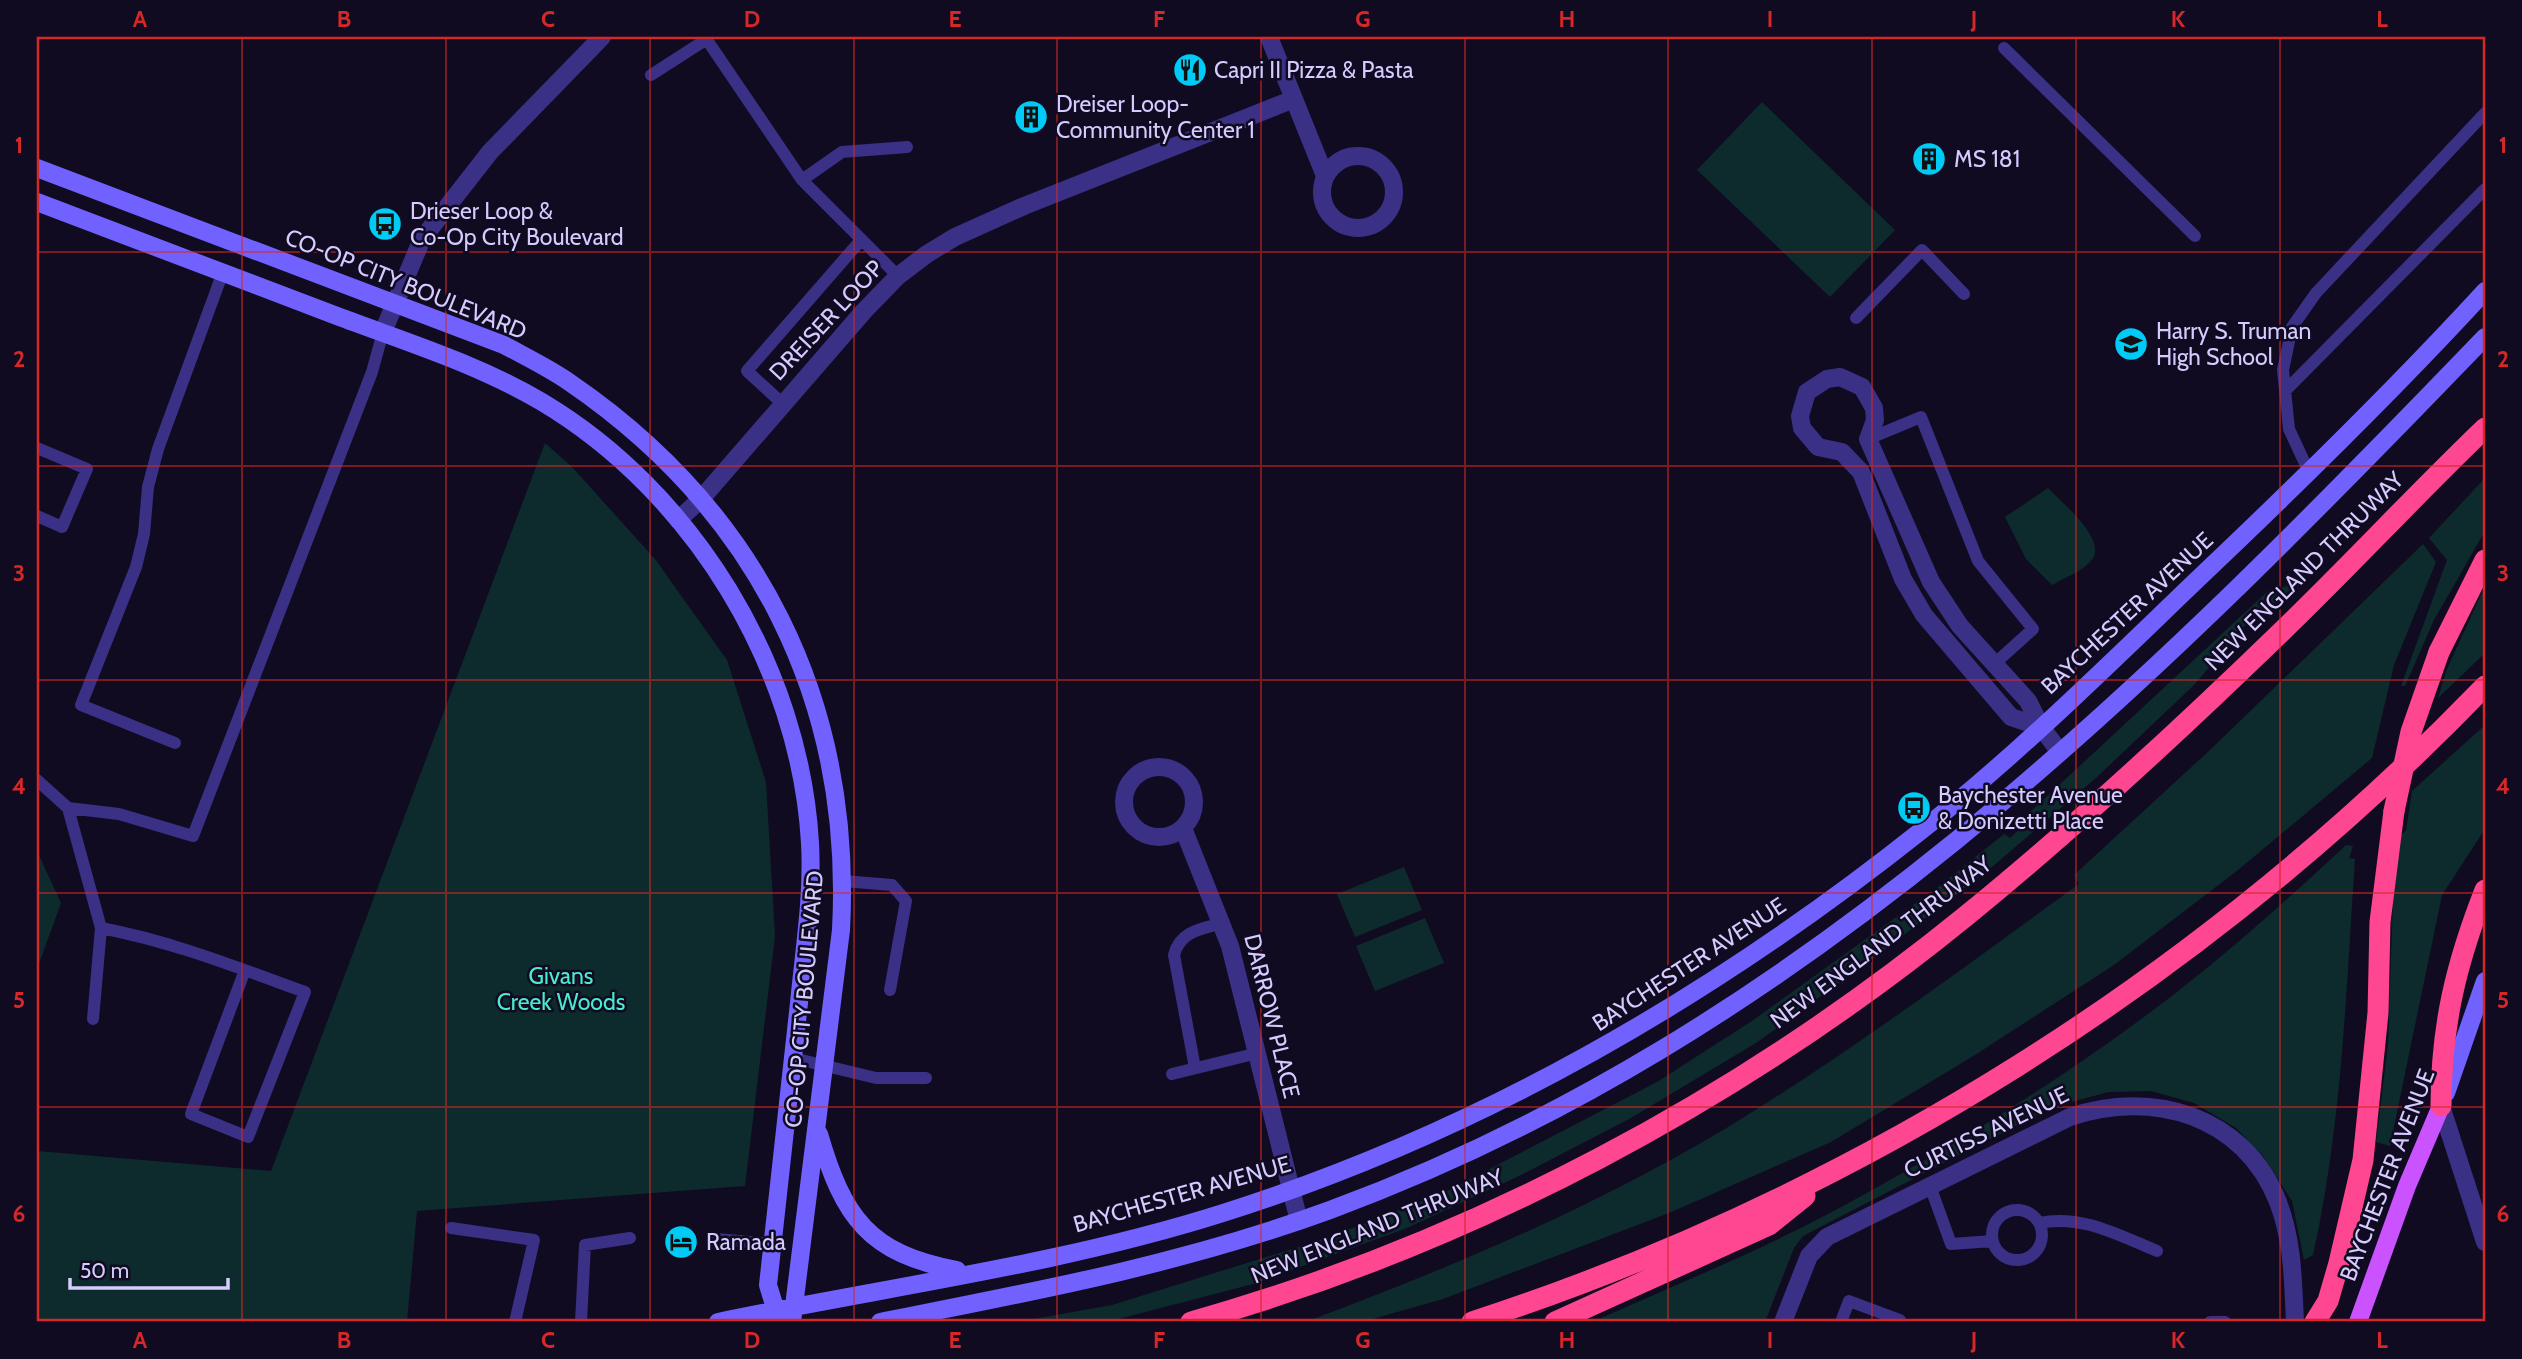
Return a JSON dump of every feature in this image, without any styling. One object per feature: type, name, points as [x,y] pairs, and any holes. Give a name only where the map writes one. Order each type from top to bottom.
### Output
[{"type":"highway","name":"NEW ENGLAND THRUWAY","points":[[1191,1322],[1330,1277],[1506,1205],[1687,1109],[1836,1012],[1962,919],[2129,775],[2277,636],[2485,428]]},
{"type":"highway","points":[[2315,1322],[2328,1301],[2363,1160],[2377,1025],[2379,922],[2394,811],[2411,732],[2439,652],[2485,560]]},
{"type":"highway","points":[[1472,1322],[1632,1265],[1741,1218],[1911,1131],[2008,1073],[2170,963],[2352,814],[2485,686]]},
{"type":"highway","points":[[2441,1106],[2441,1053],[2448,1007],[2485,890]]},
{"type":"highway","points":[[1555,1322],[1769,1225],[1841,1168]]},
{"type":"main road","name":"CO-OP CITY BOULEVARD","points":[[37,168],[504,345],[567,380],[641,437],[721,520],[774,605],[803,671],[834,782],[843,881],[794,1314]]},
{"type":"main road","name":"CO-OP CITY BOULEVARD","points":[[37,202],[471,366],[541,402],[616,457],[678,520],[735,601],[778,692],[790,729],[806,803],[811,879],[768,1285],[777,1317]]},
{"type":"main road","name":"BAYCHESTER AVENUE","points":[[718,1322],[794,1314],[1151,1234],[1291,1189],[1475,1114],[1555,1074],[1676,1005],[1835,898],[1924,828],[2041,727],[2309,472],[2485,291]]},
{"type":"main road","points":[[880,1322],[1106,1278],[1299,1221],[1403,1181],[1494,1140],[1606,1082],[1704,1026],[1890,896],[2060,752],[2276,549],[2485,337]]},
{"type":"main road","points":[[811,879],[843,881]]},
{"type":"main road","name":"BAYCHESTER AVENUE","points":[[2358,1322],[2407,1186],[2441,1106],[2461,1044],[2480,1011],[2485,981]]},
{"type":"main road","points":[[817,1127],[828,1165],[852,1214],[872,1235],[917,1263],[970,1273]]},
{"type":"street","points":[[383,332],[422,239],[489,152],[602,37]]},
{"type":"street","points":[[1269,37],[1325,176],[1322,199],[1334,219],[1344,226],[1356,228],[1378,222],[1392,204],[1392,180],[1386,169],[1365,157],[1342,160],[1325,176]]},
{"type":"street","name":"DREISER LOOP","points":[[678,520],[701,499],[898,276],[945,243],[989,221],[1294,99]]},
{"type":"street","points":[[2041,727],[2011,717],[1924,615],[1903,579],[1861,472],[1842,452],[1818,447],[1802,428],[1800,416],[1807,393],[1827,379],[1840,377],[1862,387],[1874,408],[1875,420],[1868,439],[1931,582],[1960,626],[2028,701],[2041,727],[2060,752]]},
{"type":"street","points":[[1159,766],[1182,774],[1190,784],[1194,807],[1183,828],[1162,837],[1141,832],[1133,824],[1124,804],[1125,793],[1137,775],[1159,766]]},
{"type":"street","name":"DARROW PLACE","points":[[1183,828],[1223,923],[1299,1221]]},
{"type":"street","name":"CURTISS AVENUE","points":[[1783,1322],[1815,1246],[1827,1237],[2070,1117],[2096,1108],[2151,1106],[2201,1120],[2238,1142],[2256,1162],[2277,1200],[2292,1262],[2295,1322]]},
{"type":"street","points":[[2441,1106],[2485,1242]]},
{"type":"lane","points":[[652,75],[706,38],[802,180],[898,276]]},
{"type":"lane","points":[[2004,48],[2195,236]]},
{"type":"lane","points":[[2309,472],[2289,429],[2283,370],[2292,327],[2308,304],[2485,113]]},
{"type":"lane","points":[[802,180],[842,152],[906,147]]},
{"type":"lane","points":[[2286,391],[2485,189]]},
{"type":"lane","points":[[783,404],[747,371],[861,240]]},
{"type":"lane","points":[[1856,318],[1922,250],[1964,294]]},
{"type":"lane","points":[[175,743],[80,705],[136,568],[144,534],[148,486],[158,449],[223,272]]},
{"type":"lane","points":[[68,808],[119,814],[193,836],[372,372],[383,332]]},
{"type":"lane","points":[[1868,439],[1921,417],[1978,561],[2033,629],[1993,665]]},
{"type":"lane","points":[[37,448],[87,469],[62,527],[37,516]]},
{"type":"lane","points":[[37,780],[68,808],[101,928],[93,1019]]},
{"type":"lane","points":[[843,881],[892,885],[906,901],[890,990]]},
{"type":"lane","points":[[1195,1068],[1174,955],[1177,942],[1190,932],[1223,923]]},
{"type":"lane","points":[[101,928],[159,939],[245,970],[305,992],[248,1138],[191,1114],[245,970]]},
{"type":"lane","points":[[1172,1074],[1258,1053]]},
{"type":"lane","points":[[793,1058],[876,1077],[926,1078]]},
{"type":"lane","points":[[1930,1186],[1951,1244],[1993,1241]]},
{"type":"lane","points":[[2024,1211],[2039,1223],[2041,1243],[2032,1256],[2025,1259],[2003,1256],[1993,1241],[1994,1224],[2006,1212],[2024,1211]]},
{"type":"lane","points":[[2039,1223],[2059,1219],[2090,1224],[2157,1251]]},
{"type":"lane","points":[[451,1228],[534,1240],[515,1322]]},
{"type":"lane","points":[[582,1322],[585,1245],[630,1238]]},
{"type":"lane","points":[[717,1240],[772,1244]]},
{"type":"lane","points":[[1841,1322],[1849,1301],[1899,1322]]},
{"type":"lane","points":[[2210,1322],[2225,1322]]},
{"type":"green space","points":[[1762,102],[1895,230],[1830,297],[1697,170]]},
{"type":"green space","name":"Givans Creek Woods","points":[[545,443],[572,467],[655,559],[727,660],[766,782],[775,936],[745,1186],[417,1211],[407,1322],[37,1322],[37,1151],[271,1171]]},
{"type":"green space","points":[[2485,478],[2485,531],[2434,620],[2405,686],[2401,686],[2447,560],[2429,538]]},
{"type":"green space","points":[[2048,488],[2090,534],[2095,554],[2082,569],[2052,585],[2026,559],[2005,517]]},
{"type":"green space","points":[[2423,544],[2436,562],[2394,665],[2372,758],[2238,870],[2114,965],[1975,1055],[1831,1142],[1669,1213],[1443,1299],[1362,1322],[1305,1322],[1419,1278],[1588,1203],[1696,1146],[1875,1031],[2079,884],[2074,875],[2210,750]]},
{"type":"green space","points":[[2299,583],[2268,616],[2258,610],[2194,685],[2097,777],[1992,867],[1879,954],[1756,1043],[1631,1118],[1521,1175],[1407,1228],[1253,1284],[1107,1322],[1017,1322],[1112,1305],[1327,1238],[1445,1192],[1657,1082],[1752,1021],[1938,887],[2004,834],[2010,838],[2030,820],[2028,814],[2268,591]]},
{"type":"green space","points":[[2485,586],[2485,653],[2438,698],[2446,671]]},
{"type":"green space","points":[[2485,725],[2485,829],[2442,895],[2390,1146],[2376,1142],[2388,1045],[2395,842],[2406,830],[2412,791]]},
{"type":"green space","points":[[2346,845],[2353,846],[2349,858],[2355,859],[2342,1058],[2331,1157],[2313,1255],[2304,1260],[2292,1201],[2263,1156],[2236,1128],[2194,1103],[2151,1091],[2109,1092],[2052,1107],[1803,1236],[1794,1248],[1765,1322],[1592,1322],[1799,1229],[1912,1168],[1994,1118],[2075,1066],[2177,992],[2251,931]]},
{"type":"green space","points":[[37,851],[61,903],[37,969]]},
{"type":"green space","points":[[1404,867],[1422,910],[1355,937],[1337,894]]},
{"type":"green space","points":[[1425,918],[1444,963],[1375,991],[1356,946]]},
{"type":"place","name":"Capri II Pizza & Pasta","points":[[1190,70]]},
{"type":"place","name":"Dreiser Loop- Community Center 1","points":[[1031,117]]},
{"type":"place","name":"MS 181","points":[[1929,159]]},
{"type":"place","name":"Drieser Loop & Co-Op City Boulevard","points":[[385,224]]},
{"type":"place","name":"Harry S. Truman High School","points":[[2131,344]]},
{"type":"place","name":"Baychester Avenue & Donizetti Place","points":[[1914,808]]},
{"type":"place","name":"Ramada","points":[[681,1242]]}]
